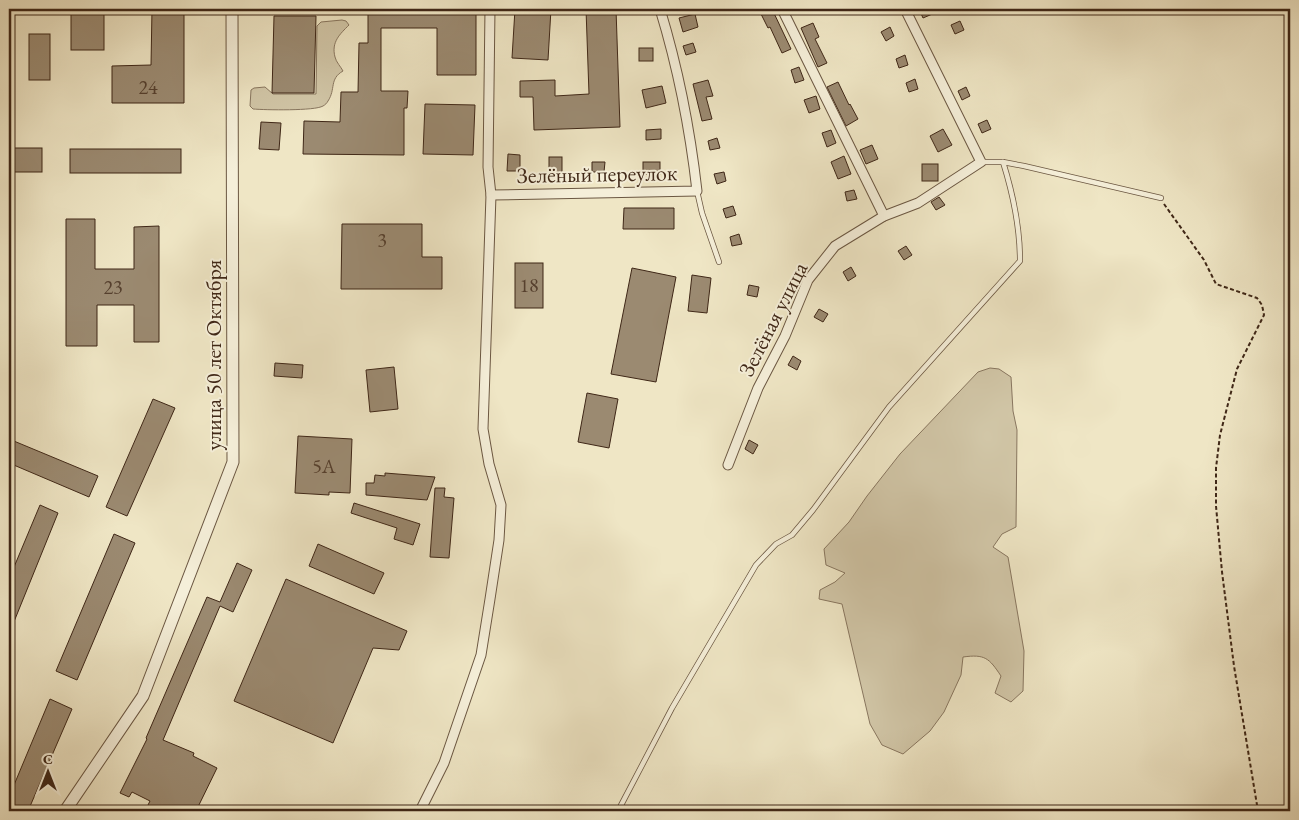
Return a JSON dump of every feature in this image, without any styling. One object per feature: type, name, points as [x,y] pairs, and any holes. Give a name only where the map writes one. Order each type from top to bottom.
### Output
[{"type":"street","name":"улица 50 лет Октября","points":[[65,811],[143,696],[233,462],[232,9]]},
{"type":"street","points":[[420,811],[444,763],[480,655],[500,540],[501,505],[490,464],[484,429],[492,195],[488,167],[490,9]]},
{"type":"street","name":"Зелёный переулок","points":[[492,195],[697,191],[693,156],[674,56],[660,9]]},
{"type":"street","points":[[782,9],[884,216]]},
{"type":"street","points":[[905,9],[981,162]]},
{"type":"street","name":"Зелёная улица","points":[[728,465],[758,388],[785,336],[808,280],[835,246],[884,216],[918,203],[981,162]]},
{"type":"lane","points":[[981,162],[1004,162],[1161,198]]},
{"type":"lane","points":[[618,811],[672,708],[756,565],[776,544],[792,535],[813,510],[889,406],[1020,261],[1020,248],[1011,187],[1004,162]]},
{"type":"lane","points":[[697,191],[702,213],[719,262]]},
{"type":"path","points":[[1161,198],[1204,260],[1216,284],[1257,298],[1262,305],[1264,315],[1237,369],[1220,435],[1216,468],[1216,506],[1234,666],[1258,811]]},
{"type":"shaded area","points":[[346,21],[349,25],[337,39],[334,52],[336,61],[343,71],[336,77],[326,104],[318,108],[290,110],[253,109],[250,106],[251,90],[254,88],[265,87],[273,94],[316,94],[317,26],[321,22]]},
{"type":"shaded area","points":[[990,368],[999,369],[1011,377],[1013,411],[1017,430],[1016,527],[1002,534],[993,547],[1008,557],[1024,651],[1023,691],[1011,702],[995,693],[1001,676],[990,661],[977,656],[963,657],[961,675],[944,712],[930,731],[903,754],[882,745],[870,724],[842,604],[819,599],[820,590],[835,582],[845,573],[826,565],[824,549],[849,522],[900,454],[978,372]]},
{"type":"building","points":[[71,9],[104,9],[104,50],[71,50]]},
{"type":"building","points":[[152,9],[184,9],[184,103],[112,103],[112,66],[151,65]]},
{"type":"building","points":[[368,9],[476,9],[476,75],[437,75],[437,28],[381,28],[381,91],[408,91],[407,108],[404,108],[404,155],[303,154],[304,121],[340,122],[341,92],[358,92],[359,43],[368,43]]},
{"type":"building","points":[[515,9],[551,9],[548,60],[512,58]]},
{"type":"building","points":[[586,9],[616,9],[620,127],[534,130],[533,97],[520,97],[520,81],[555,80],[555,96],[589,94]]},
{"type":"building","points":[[772,9],[791,49],[782,53],[770,27],[768,28],[761,14]]},
{"type":"building","points":[[919,9],[944,9],[923,18]]},
{"type":"building","points":[[695,14],[698,27],[683,32],[679,18]]},
{"type":"building","points":[[274,16],[316,16],[314,93],[272,93]]},
{"type":"building","points":[[960,21],[964,30],[955,34],[951,25]]},
{"type":"building","points":[[813,23],[819,37],[815,39],[827,63],[818,67],[801,28]]},
{"type":"building","points":[[890,27],[894,36],[886,41],[881,32]]},
{"type":"building","points":[[29,34],[50,34],[50,80],[29,80]]},
{"type":"building","points":[[693,43],[696,52],[686,55],[683,46]]},
{"type":"building","points":[[639,48],[653,48],[653,61],[639,61]]},
{"type":"building","points":[[905,55],[908,65],[899,68],[896,59]]},
{"type":"building","points":[[799,67],[804,80],[795,83],[791,70]]},
{"type":"building","points":[[915,79],[918,89],[909,92],[906,83]]},
{"type":"building","points":[[708,80],[713,96],[706,97],[712,119],[702,121],[693,84]]},
{"type":"building","points":[[838,82],[858,119],[846,126],[827,87]]},
{"type":"building","points":[[662,86],[666,103],[646,108],[642,90]]},
{"type":"building","points":[[966,87],[970,96],[962,100],[958,91]]},
{"type":"building","points":[[816,96],[820,109],[809,113],[804,100]]},
{"type":"building","points":[[425,104],[475,105],[473,155],[423,154]]},
{"type":"building","points":[[987,120],[991,129],[982,133],[978,124]]},
{"type":"building","points":[[261,122],[281,123],[279,150],[259,149]]},
{"type":"building","points":[[661,129],[661,139],[646,140],[646,130]]},
{"type":"building","points":[[943,129],[952,145],[938,152],[930,136]]},
{"type":"building","points":[[831,130],[836,143],[827,147],[822,133]]},
{"type":"building","points":[[717,138],[720,148],[710,150],[708,141]]},
{"type":"building","points":[[872,145],[878,159],[866,164],[860,150]]},
{"type":"building","points":[[9,148],[42,148],[42,172],[9,172]]},
{"type":"building","points":[[70,149],[181,149],[181,173],[70,173]]},
{"type":"building","points":[[508,154],[520,155],[520,171],[507,171]]},
{"type":"building","points":[[844,156],[851,174],[838,179],[831,162]]},
{"type":"building","points":[[549,157],[562,157],[562,174],[549,174]]},
{"type":"building","points":[[592,162],[605,162],[604,172],[592,172]]},
{"type":"building","points":[[643,162],[660,162],[660,174],[643,174]]},
{"type":"building","points":[[922,164],[938,164],[938,181],[922,181]]},
{"type":"building","points":[[724,172],[726,181],[717,184],[714,174]]},
{"type":"building","points":[[854,190],[857,199],[847,201],[845,192]]},
{"type":"building","points":[[939,197],[945,205],[936,210],[931,202]]},
{"type":"building","points":[[733,206],[736,215],[726,218],[723,209]]},
{"type":"building","points":[[624,208],[674,208],[674,229],[623,229]]},
{"type":"building","points":[[66,219],[95,219],[95,269],[134,269],[134,227],[159,226],[159,342],[134,342],[134,305],[97,305],[97,346],[66,346]]},
{"type":"building","points":[[342,224],[422,224],[422,257],[442,257],[442,289],[341,289]]},
{"type":"building","points":[[739,234],[742,244],[732,246],[730,237]]},
{"type":"building","points":[[906,246],[912,255],[904,260],[898,251]]},
{"type":"building","points":[[515,263],[543,263],[543,308],[515,308]]},
{"type":"building","points":[[851,267],[856,276],[848,281],[843,272]]},
{"type":"building","points":[[632,268],[676,277],[656,382],[611,374]]},
{"type":"building","points":[[692,275],[711,278],[707,313],[688,311]]},
{"type":"building","points":[[749,285],[759,287],[757,297],[747,295]]},
{"type":"building","points":[[819,309],[828,314],[823,322],[814,317]]},
{"type":"building","points":[[793,356],[801,361],[797,370],[788,365]]},
{"type":"building","points":[[275,363],[303,365],[302,378],[274,376]]},
{"type":"building","points":[[394,367],[398,409],[370,412],[366,370]]},
{"type":"building","points":[[587,393],[618,399],[609,448],[578,442]]},
{"type":"building","points":[[153,399],[175,408],[127,516],[106,507]]},
{"type":"building","points":[[298,436],[352,439],[350,493],[329,492],[329,495],[295,493]]},
{"type":"building","points":[[9,439],[98,476],[89,497],[9,463]]},
{"type":"building","points":[[749,440],[758,445],[753,454],[745,449]]},
{"type":"building","points":[[385,473],[435,477],[427,500],[366,495],[366,483],[374,483],[375,475],[385,476]]},
{"type":"building","points":[[435,488],[445,488],[444,497],[454,498],[449,558],[430,557]]},
{"type":"building","points":[[354,503],[420,524],[413,545],[394,539],[397,528],[351,513]]},
{"type":"building","points":[[40,505],[58,513],[9,634],[9,579]]},
{"type":"building","points":[[114,534],[135,543],[77,680],[56,671]]},
{"type":"building","points":[[318,544],[384,573],[374,594],[309,566]]},
{"type":"building","points":[[237,563],[252,570],[233,612],[220,606],[163,740],[194,753],[193,756],[217,768],[196,811],[151,811],[146,809],[150,801],[132,792],[129,797],[120,793],[147,739],[207,597],[220,602]]},
{"type":"building","points":[[286,579],[407,631],[399,650],[373,648],[333,743],[234,701]]},
{"type":"building","points":[[50,699],[72,709],[28,811],[9,811],[9,797]]}]
